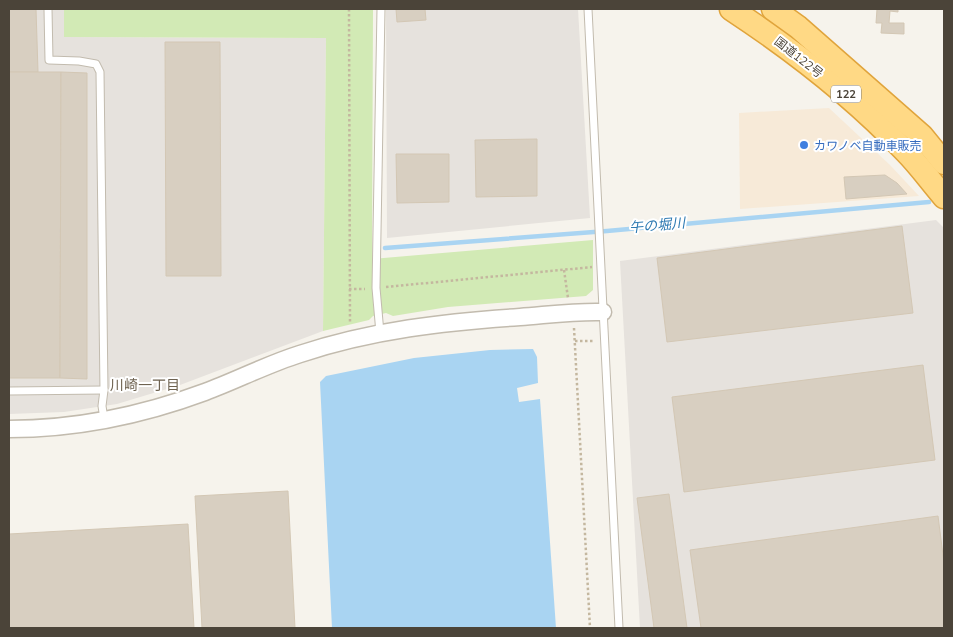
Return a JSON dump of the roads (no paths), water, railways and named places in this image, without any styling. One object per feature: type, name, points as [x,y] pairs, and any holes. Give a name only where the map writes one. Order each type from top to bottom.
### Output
[{"type":"highway","name":"国道122号","points":[[731,9],[779,41],[853,100],[906,151],[944,197]]},
{"type":"highway","name":"国道122号","points":[[773,9],[798,27],[922,136],[944,163]]},
{"type":"street","points":[[9,429],[49,427],[104,420],[156,407],[205,392],[298,354],[380,334],[451,322],[603,312]]},
{"type":"lane","points":[[48,9],[49,60],[79,61],[96,64],[100,72],[104,390],[102,406],[104,420]]},
{"type":"lane","points":[[380,334],[376,288],[381,9]]},
{"type":"lane","points":[[588,9],[619,628]]},
{"type":"lane","points":[[9,391],[104,390]]},
{"type":"water","points":[[533,349],[537,357],[538,383],[517,388],[519,402],[540,399],[556,628],[332,628],[320,382],[326,376],[414,358],[490,350]]},
{"type":"waterway","name":"午の堀川","points":[[385,248],[607,231],[929,202]]},
{"type":"place","name":"カワノベ自動車販売","points":[[804,145]]},
{"type":"district","name":"川崎一丁目","points":[[145,385]]}]
